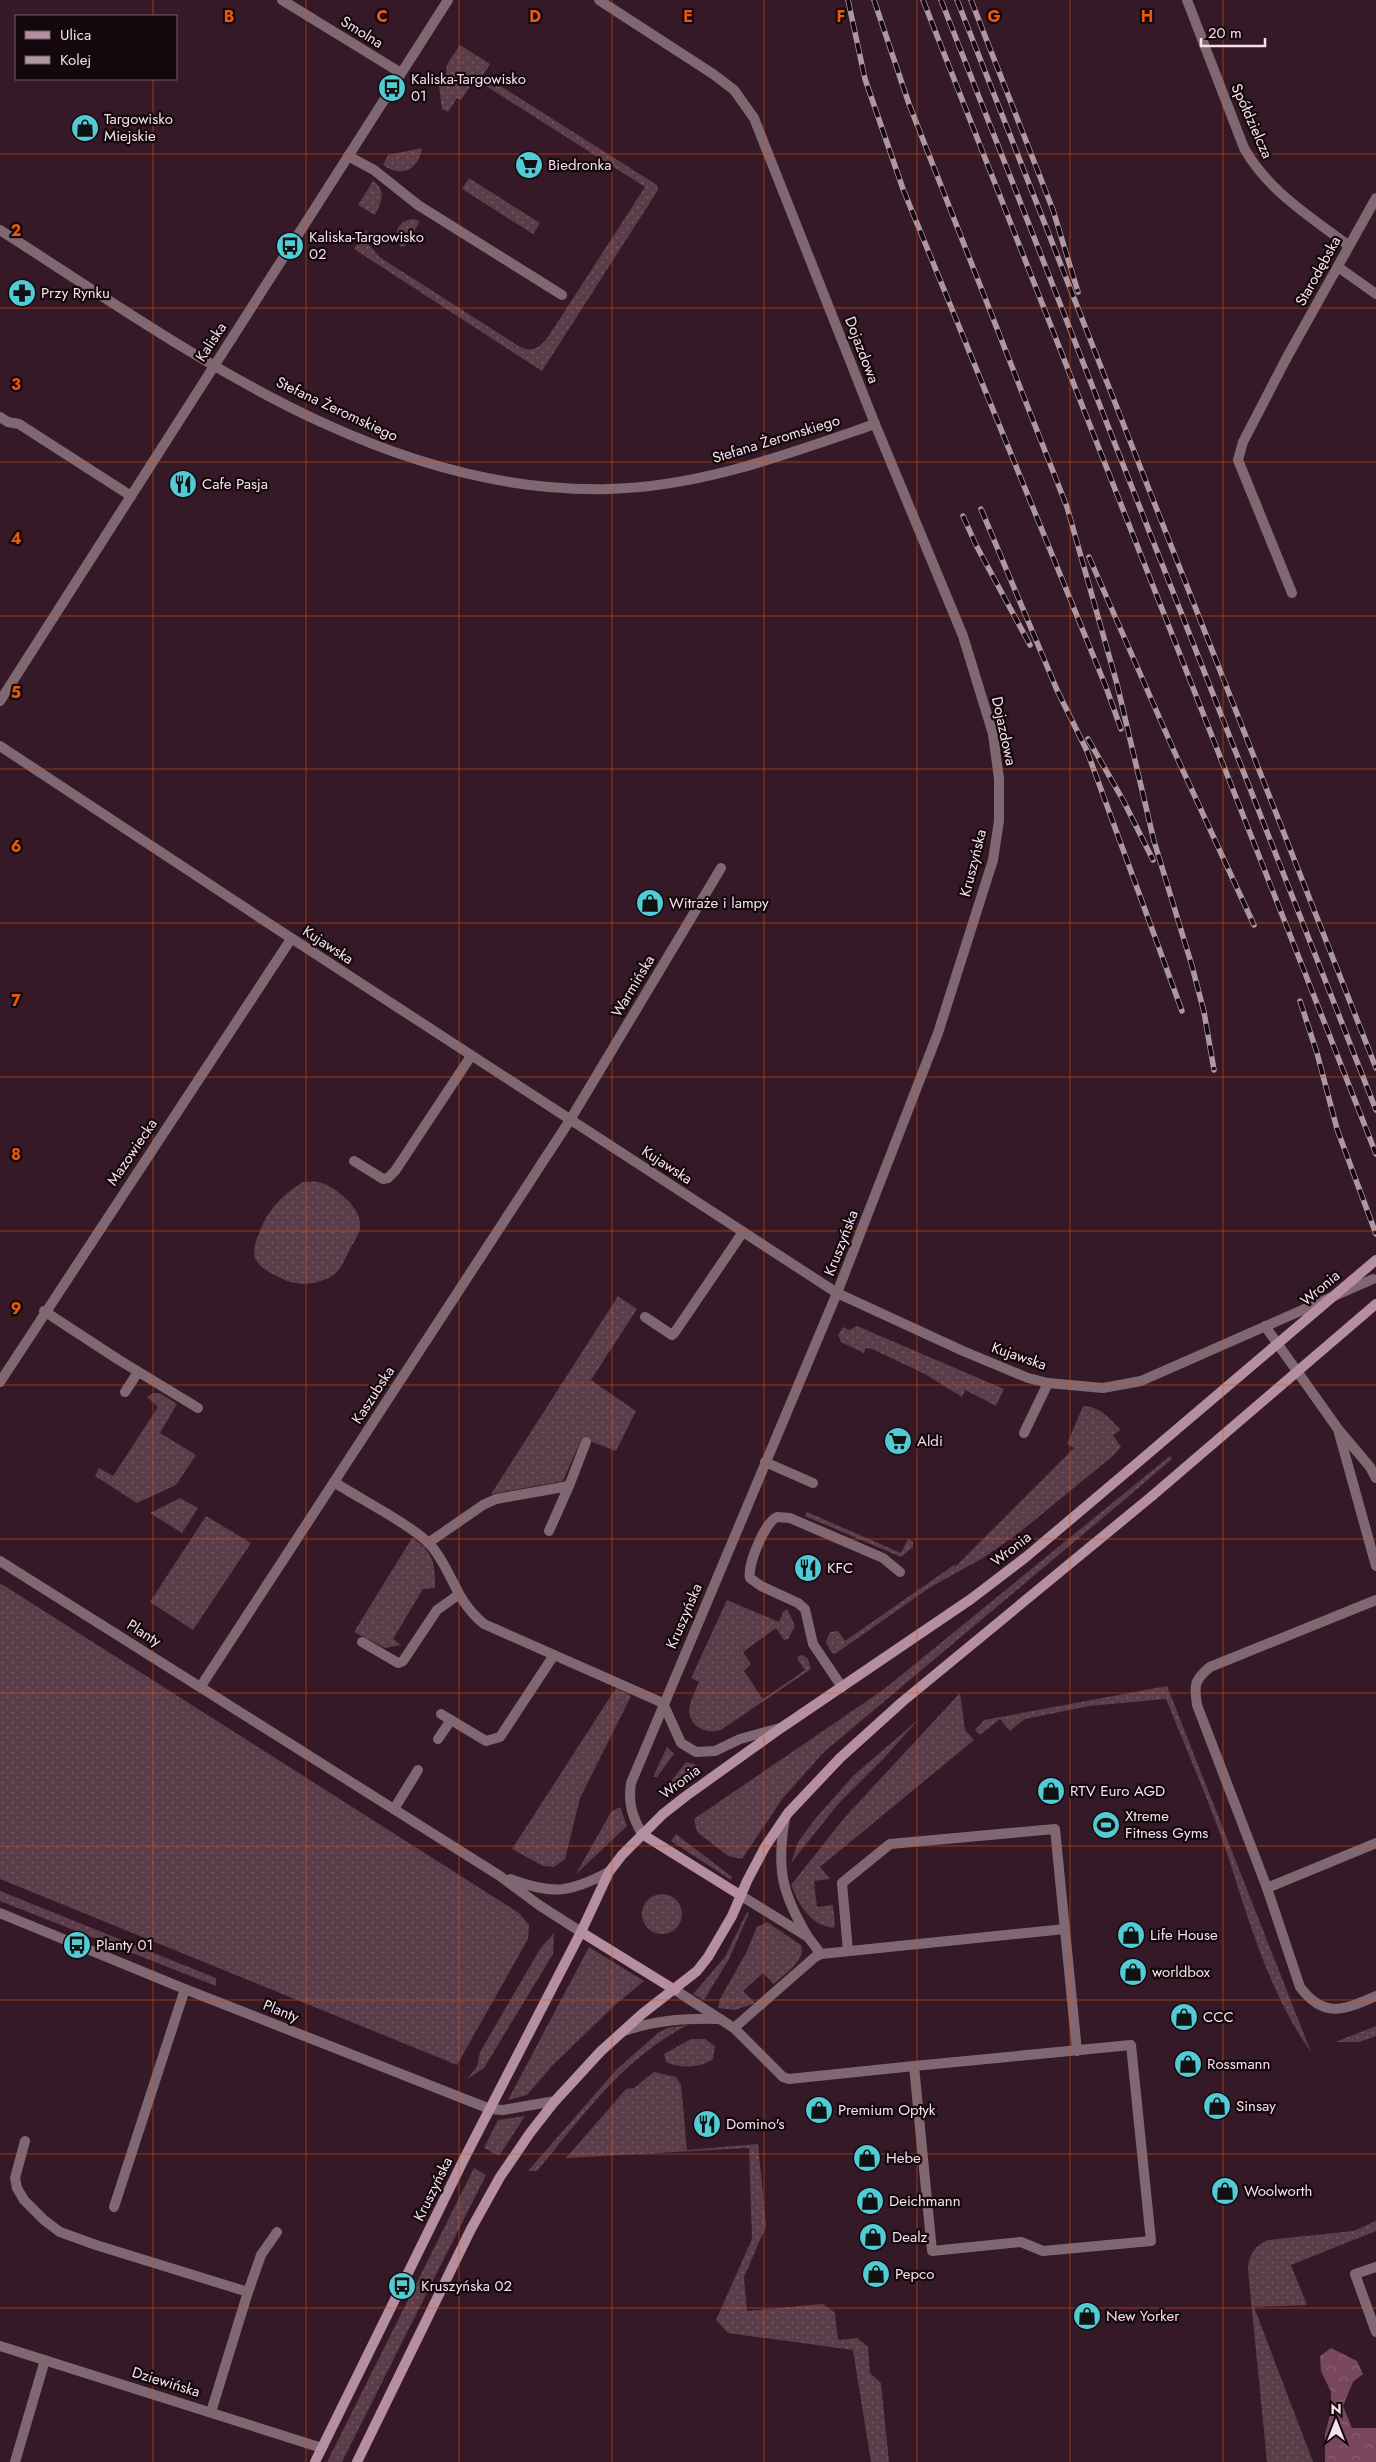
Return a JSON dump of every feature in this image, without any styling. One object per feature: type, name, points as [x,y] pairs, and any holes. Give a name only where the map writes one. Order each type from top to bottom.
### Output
[{"type":"main road","name":"Wronia","points":[[609,1872],[642,1834],[686,1796],[781,1728],[971,1599],[1026,1557],[1376,1260]]},
{"type":"main road","points":[[357,2462],[471,2229],[500,2177],[555,2101],[623,2031],[675,1990],[708,1958],[732,1916],[740,1896],[765,1848],[785,1818],[840,1758],[902,1702],[1152,1496],[1376,1304]]},
{"type":"main road","points":[[642,1834],[740,1896]]},
{"type":"main road","name":"Kruszyńska","points":[[315,2462],[490,2109],[581,1932],[609,1872]]},
{"type":"main road","points":[[581,1932],[675,1990]]},
{"type":"street","name":"Smolna","points":[[282,0],[402,73]]},
{"type":"street","name":"Kaliska","points":[[0,701],[448,0]]},
{"type":"street","name":"Dojazdowa","points":[[599,0],[713,74],[734,90],[754,118],[875,424],[963,636],[992,734],[999,779]]},
{"type":"street","name":"Spółdzielcza","points":[[1187,0],[1244,148],[1255,167],[1266,180],[1292,202],[1349,246]]},
{"type":"street","points":[[348,156],[374,170],[402,194],[425,210],[562,295]]},
{"type":"street","name":"Starodębska","points":[[1292,592],[1238,460],[1243,442],[1286,359],[1376,198]]},
{"type":"street","name":"Stefana Żeromskiego","points":[[0,230],[214,366],[371,445],[432,466],[547,486],[608,489],[670,483],[733,471],[875,424]]},
{"type":"street","points":[[1338,267],[1376,294]]},
{"type":"street","points":[[0,417],[8,422],[19,424],[130,496]]},
{"type":"street","name":"Kujawska","points":[[0,746],[837,1294],[1005,1369],[1048,1383],[1103,1388],[1141,1381],[1373,1279]]},
{"type":"street","name":"Kruszyńska","points":[[642,1834],[633,1818],[628,1798],[631,1783],[663,1703],[837,1294],[938,1033],[992,860],[999,821],[999,779]]},
{"type":"street","name":"Warmińska","points":[[570,1120],[721,868]]},
{"type":"street","name":"Mazowiecka","points":[[0,1382],[44,1311],[291,938]]},
{"type":"street","points":[[354,1161],[382,1179],[388,1178],[471,1056]]},
{"type":"street","name":"Kaszubska","points":[[201,1686],[570,1120]]},
{"type":"street","points":[[645,1317],[672,1335],[743,1232]]},
{"type":"street","points":[[44,1311],[138,1372],[198,1408]]},
{"type":"street","points":[[1265,1326],[1338,1429],[1370,1467],[1376,1478]]},
{"type":"street","points":[[125,1392],[138,1372]]},
{"type":"street","points":[[1024,1433],[1048,1383]]},
{"type":"street","points":[[1338,1429],[1376,1566]]},
{"type":"street","points":[[549,1531],[586,1442]]},
{"type":"street","points":[[765,1462],[813,1483]]},
{"type":"street","points":[[334,1482],[420,1535],[433,1548],[458,1595],[470,1612],[484,1624],[663,1703],[681,1743],[696,1752],[715,1751],[740,1739],[781,1728]]},
{"type":"street","points":[[428,1543],[483,1505],[496,1499],[569,1486]]},
{"type":"street","points":[[842,1687],[819,1654],[810,1636],[808,1616],[798,1603],[760,1586],[750,1578],[750,1566],[770,1521],[781,1517],[795,1520],[883,1558],[900,1572]]},
{"type":"street","name":"Planty","points":[[0,1561],[500,1876],[552,1914],[581,1932]]},
{"type":"street","points":[[362,1642],[398,1663],[403,1660],[437,1610],[458,1595]]},
{"type":"street","points":[[1376,1600],[1210,1667],[1200,1676],[1194,1690],[1300,1987],[1310,2000],[1327,2009],[1348,2008],[1376,1996]]},
{"type":"street","points":[[441,1714],[486,1741],[500,1737],[554,1655]]},
{"type":"street","points":[[438,1739],[450,1720]]},
{"type":"street","points":[[394,1809],[418,1770]]},
{"type":"street","points":[[785,1818],[780,1856],[784,1891],[794,1914],[821,1954]]},
{"type":"street","points":[[848,1951],[842,1883],[890,1844],[1055,1828],[1077,2051]]},
{"type":"street","points":[[1266,1888],[1376,1843]]},
{"type":"street","name":"Planty","points":[[500,1876],[548,1890],[572,1889],[609,1872]]},
{"type":"street","points":[[740,1896],[808,1937]]},
{"type":"street","name":"Planty","points":[[0,1913],[185,1989],[490,2109],[503,2110],[555,2101]]},
{"type":"street","points":[[734,2028],[814,1957],[821,1954],[1065,1929]]},
{"type":"street","points":[[114,2207],[185,1989]]},
{"type":"street","points":[[675,1990],[734,2028],[783,2077],[789,2078],[1131,2045],[1151,2241],[1043,2251],[1021,2242],[932,2251],[914,2066]]},
{"type":"street","points":[[623,2031],[663,2020],[689,2018],[722,2019]]},
{"type":"street","points":[[25,2141],[15,2178],[17,2188],[24,2200],[44,2220],[60,2232],[248,2292]]},
{"type":"street","points":[[211,2412],[260,2255],[277,2232]]},
{"type":"street","points":[[1376,2268],[1355,2274],[1376,2332]]},
{"type":"street","name":"Dziewińska","points":[[0,2346],[322,2448]]},
{"type":"street","points":[[15,2462],[45,2360]]},
{"type":"shaded area","points":[[460,45],[490,64],[483,75],[657,185],[658,190],[542,371],[354,249],[367,229],[369,245],[381,258],[520,347],[532,349],[542,344],[548,337],[645,187],[475,79],[461,100],[457,98],[448,112],[442,109],[439,86],[446,74],[447,64]]},
{"type":"shaded area","points":[[422,148],[417,162],[408,170],[396,171],[383,165],[388,155]]},
{"type":"shaded area","points":[[469,178],[540,223],[533,234],[462,189]]},
{"type":"shaded area","points":[[373,181],[380,188],[382,197],[375,215],[358,205]]},
{"type":"shaded area","points":[[413,219],[418,220],[419,223],[405,246],[401,247],[396,233],[403,222]]},
{"type":"shaded area","points":[[303,1182],[318,1182],[338,1192],[356,1210],[360,1226],[356,1238],[336,1273],[324,1280],[304,1284],[291,1282],[268,1272],[257,1262],[254,1252],[257,1238],[270,1211],[281,1198]]},
{"type":"shaded area","points":[[618,1296],[637,1309],[591,1380],[636,1411],[616,1451],[582,1438],[563,1481],[491,1494]]},
{"type":"shaded area","points":[[857,1326],[1004,1389],[996,1406],[965,1390],[962,1397],[925,1374],[872,1349],[866,1348],[864,1353],[841,1342],[838,1335],[843,1327],[849,1330]]},
{"type":"shaded area","points":[[153,1393],[159,1393],[177,1404],[160,1433],[196,1455],[176,1485],[137,1503],[95,1476],[99,1468],[113,1476],[158,1407],[147,1397]]},
{"type":"shaded area","points":[[1083,1406],[1100,1411],[1121,1430],[1113,1435],[1121,1447],[1114,1455],[1020,1532],[983,1558],[929,1588],[835,1654],[831,1652],[826,1642],[830,1632],[838,1631],[845,1641],[954,1565],[956,1566],[1074,1448],[1067,1444]]},
{"type":"shaded area","points":[[1170,1456],[1172,1459],[1130,1495],[824,1752],[783,1798],[742,1859],[728,1856],[697,1832],[694,1819],[883,1690]]},
{"type":"shaded area","points":[[180,1498],[198,1508],[182,1533],[150,1513]]},
{"type":"shaded area","points":[[807,1512],[901,1553],[908,1539],[913,1542],[913,1547],[901,1557],[805,1516]]},
{"type":"shaded area","points":[[206,1516],[251,1543],[193,1630],[150,1602]]},
{"type":"shaded area","points":[[412,1538],[425,1548],[432,1559],[435,1572],[435,1588],[423,1589],[393,1639],[401,1645],[385,1648],[354,1632]]},
{"type":"shaded area","points":[[0,1583],[519,1913],[529,1925],[528,1939],[457,2065],[0,1879]]},
{"type":"shaded area","points":[[727,1600],[779,1622],[783,1612],[787,1609],[795,1626],[788,1639],[784,1640],[776,1628],[743,1652],[751,1664],[744,1671],[763,1699],[805,1670],[798,1660],[798,1656],[803,1655],[808,1659],[811,1669],[721,1730],[708,1731],[697,1726],[690,1717],[690,1704],[699,1682],[691,1678]]},
{"type":"shaded area","points":[[1167,1686],[1311,2052],[1284,2007],[1272,1982],[1221,1836],[1166,1699],[1089,1706],[1025,1719],[1010,1731],[1000,1719],[980,1735],[975,1730],[984,1720]]},
{"type":"shaded area","points":[[616,1688],[631,1696],[580,1798],[565,1859],[554,1867],[543,1866],[512,1849]]},
{"type":"shaded area","points":[[960,1693],[965,1730],[974,1740],[820,1867],[830,1879],[814,1881],[817,1907],[833,1905],[835,1926],[833,1928],[817,1922],[801,1906],[791,1885],[845,1817]]},
{"type":"shaded area","points":[[919,1719],[885,1757],[839,1803],[791,1863],[798,1842],[815,1819],[853,1776]]},
{"type":"shaded area","points":[[667,1747],[674,1754],[657,1777],[653,1777]]},
{"type":"shaded area","points":[[686,1762],[697,1765],[669,1787],[668,1785]]},
{"type":"shaded area","points":[[620,1807],[627,1826],[576,1874],[611,1812]]},
{"type":"shaded area","points":[[676,1834],[732,1877],[731,1880],[671,1841]]},
{"type":"shaded area","points":[[0,1891],[216,1978],[216,1986],[0,1901]]},
{"type":"shaded area","points":[[662,1894],[676,1900],[682,1914],[676,1928],[662,1934],[648,1928],[642,1914],[648,1900]]},
{"type":"shaded area","points":[[747,1912],[749,1913],[729,1959],[704,2000],[693,1994],[725,1957]]},
{"type":"shaded area","points":[[767,1922],[801,1945],[801,1956],[793,1967],[774,1984],[763,1973],[743,1991],[755,2003],[735,2010],[718,2008],[720,1999],[746,1953],[757,1927]]},
{"type":"shaded area","points":[[554,1933],[553,1954],[484,2068],[467,2079],[477,2067],[480,2052],[540,1949]]},
{"type":"shaded area","points":[[589,1947],[644,1981],[615,2005],[552,2066],[527,2095],[508,2100]]},
{"type":"shaded area","points":[[688,2025],[665,2038],[624,2071],[605,2090],[537,2171],[528,2171],[617,2069],[658,2033],[667,2028]]},
{"type":"shaded area","points":[[1376,2026],[1376,2036],[1359,2042],[1335,2042]]},
{"type":"shaded area","points":[[691,2039],[705,2039],[715,2046],[713,2059],[697,2066],[678,2066],[666,2062],[664,2054]]},
{"type":"shaded area","points":[[654,2072],[676,2077],[681,2085],[687,2150],[758,2144],[766,2226],[744,2277],[747,2311],[823,2304],[835,2313],[838,2340],[857,2338],[868,2347],[870,2373],[881,2383],[889,2462],[871,2462],[853,2350],[728,2333],[716,2320],[752,2239],[749,2148],[566,2158],[626,2089],[634,2088]]},
{"type":"shaded area","points":[[525,2116],[499,2156],[484,2148],[498,2120]]},
{"type":"shaded area","points":[[474,2168],[486,2175],[342,2462],[327,2462]]},
{"type":"shaded area","points":[[1376,2221],[1376,2231],[1291,2265],[1307,2305],[1254,2307],[1313,2462],[1267,2462],[1248,2270],[1251,2256],[1259,2245],[1268,2240],[1353,2231]]},
{"type":"green space","points":[[1331,2348],[1357,2361],[1363,2374],[1353,2382],[1343,2406],[1352,2428],[1376,2428],[1376,2462],[1325,2462],[1325,2434],[1330,2415],[1331,2392],[1321,2371],[1320,2356]]},
{"type":"railway","points":[[848,0],[865,79],[903,189],[1106,687],[1121,729]]},
{"type":"railway","points":[[874,0],[909,104],[1067,507],[1117,684],[1154,841],[1192,966],[1204,1012],[1214,1070]]},
{"type":"railway","points":[[923,0],[1376,1154]]},
{"type":"railway","points":[[941,0],[1376,1110]]},
{"type":"railway","points":[[957,0],[1376,1068]]},
{"type":"railway","points":[[971,0],[1053,210],[1078,292]]},
{"type":"railway","points":[[981,509],[1057,690],[1087,751],[1182,1011]]},
{"type":"railway","points":[[963,516],[976,545],[1030,645]]},
{"type":"railway","points":[[1089,557],[1174,751],[1254,925]]},
{"type":"railway","points":[[1088,739],[1123,800],[1153,860]]},
{"type":"railway","points":[[1300,1001],[1317,1053],[1337,1129],[1376,1234]]},
{"type":"place","name":"Kaliska-Targowisko 01","points":[[392,88]]},
{"type":"place","name":"Targowisko Miejskie","points":[[85,128]]},
{"type":"place","name":"Biedronka","points":[[529,165]]},
{"type":"place","name":"Kaliska-Targowisko 02","points":[[290,246]]},
{"type":"place","name":"Przy Rynku","points":[[22,293]]},
{"type":"place","name":"Cafe Pasja","points":[[183,484]]},
{"type":"place","name":"Witraże i lampy","points":[[650,903]]},
{"type":"place","name":"Aldi","points":[[898,1441]]},
{"type":"place","name":"KFC","points":[[808,1568]]},
{"type":"place","name":"RTV Euro AGD","points":[[1051,1791]]},
{"type":"place","name":"Xtreme Fitness Gyms","points":[[1106,1825]]},
{"type":"place","name":"Life House","points":[[1131,1935]]},
{"type":"place","name":"Planty 01","points":[[77,1945]]},
{"type":"place","name":"worldbox","points":[[1133,1972]]},
{"type":"place","name":"CCC","points":[[1184,2017]]},
{"type":"place","name":"Rossmann","points":[[1188,2064]]},
{"type":"place","name":"Sinsay","points":[[1217,2106]]},
{"type":"place","name":"Premium Optyk","points":[[819,2110]]},
{"type":"place","name":"Domino's","points":[[707,2124]]},
{"type":"place","name":"Hebe","points":[[867,2158]]},
{"type":"place","name":"Woolworth","points":[[1225,2191]]},
{"type":"place","name":"Deichmann","points":[[870,2201]]},
{"type":"place","name":"Dealz","points":[[873,2237]]},
{"type":"place","name":"Pepco","points":[[876,2274]]},
{"type":"place","name":"Kruszyńska 02","points":[[402,2286]]},
{"type":"place","name":"New Yorker","points":[[1087,2316]]}]
